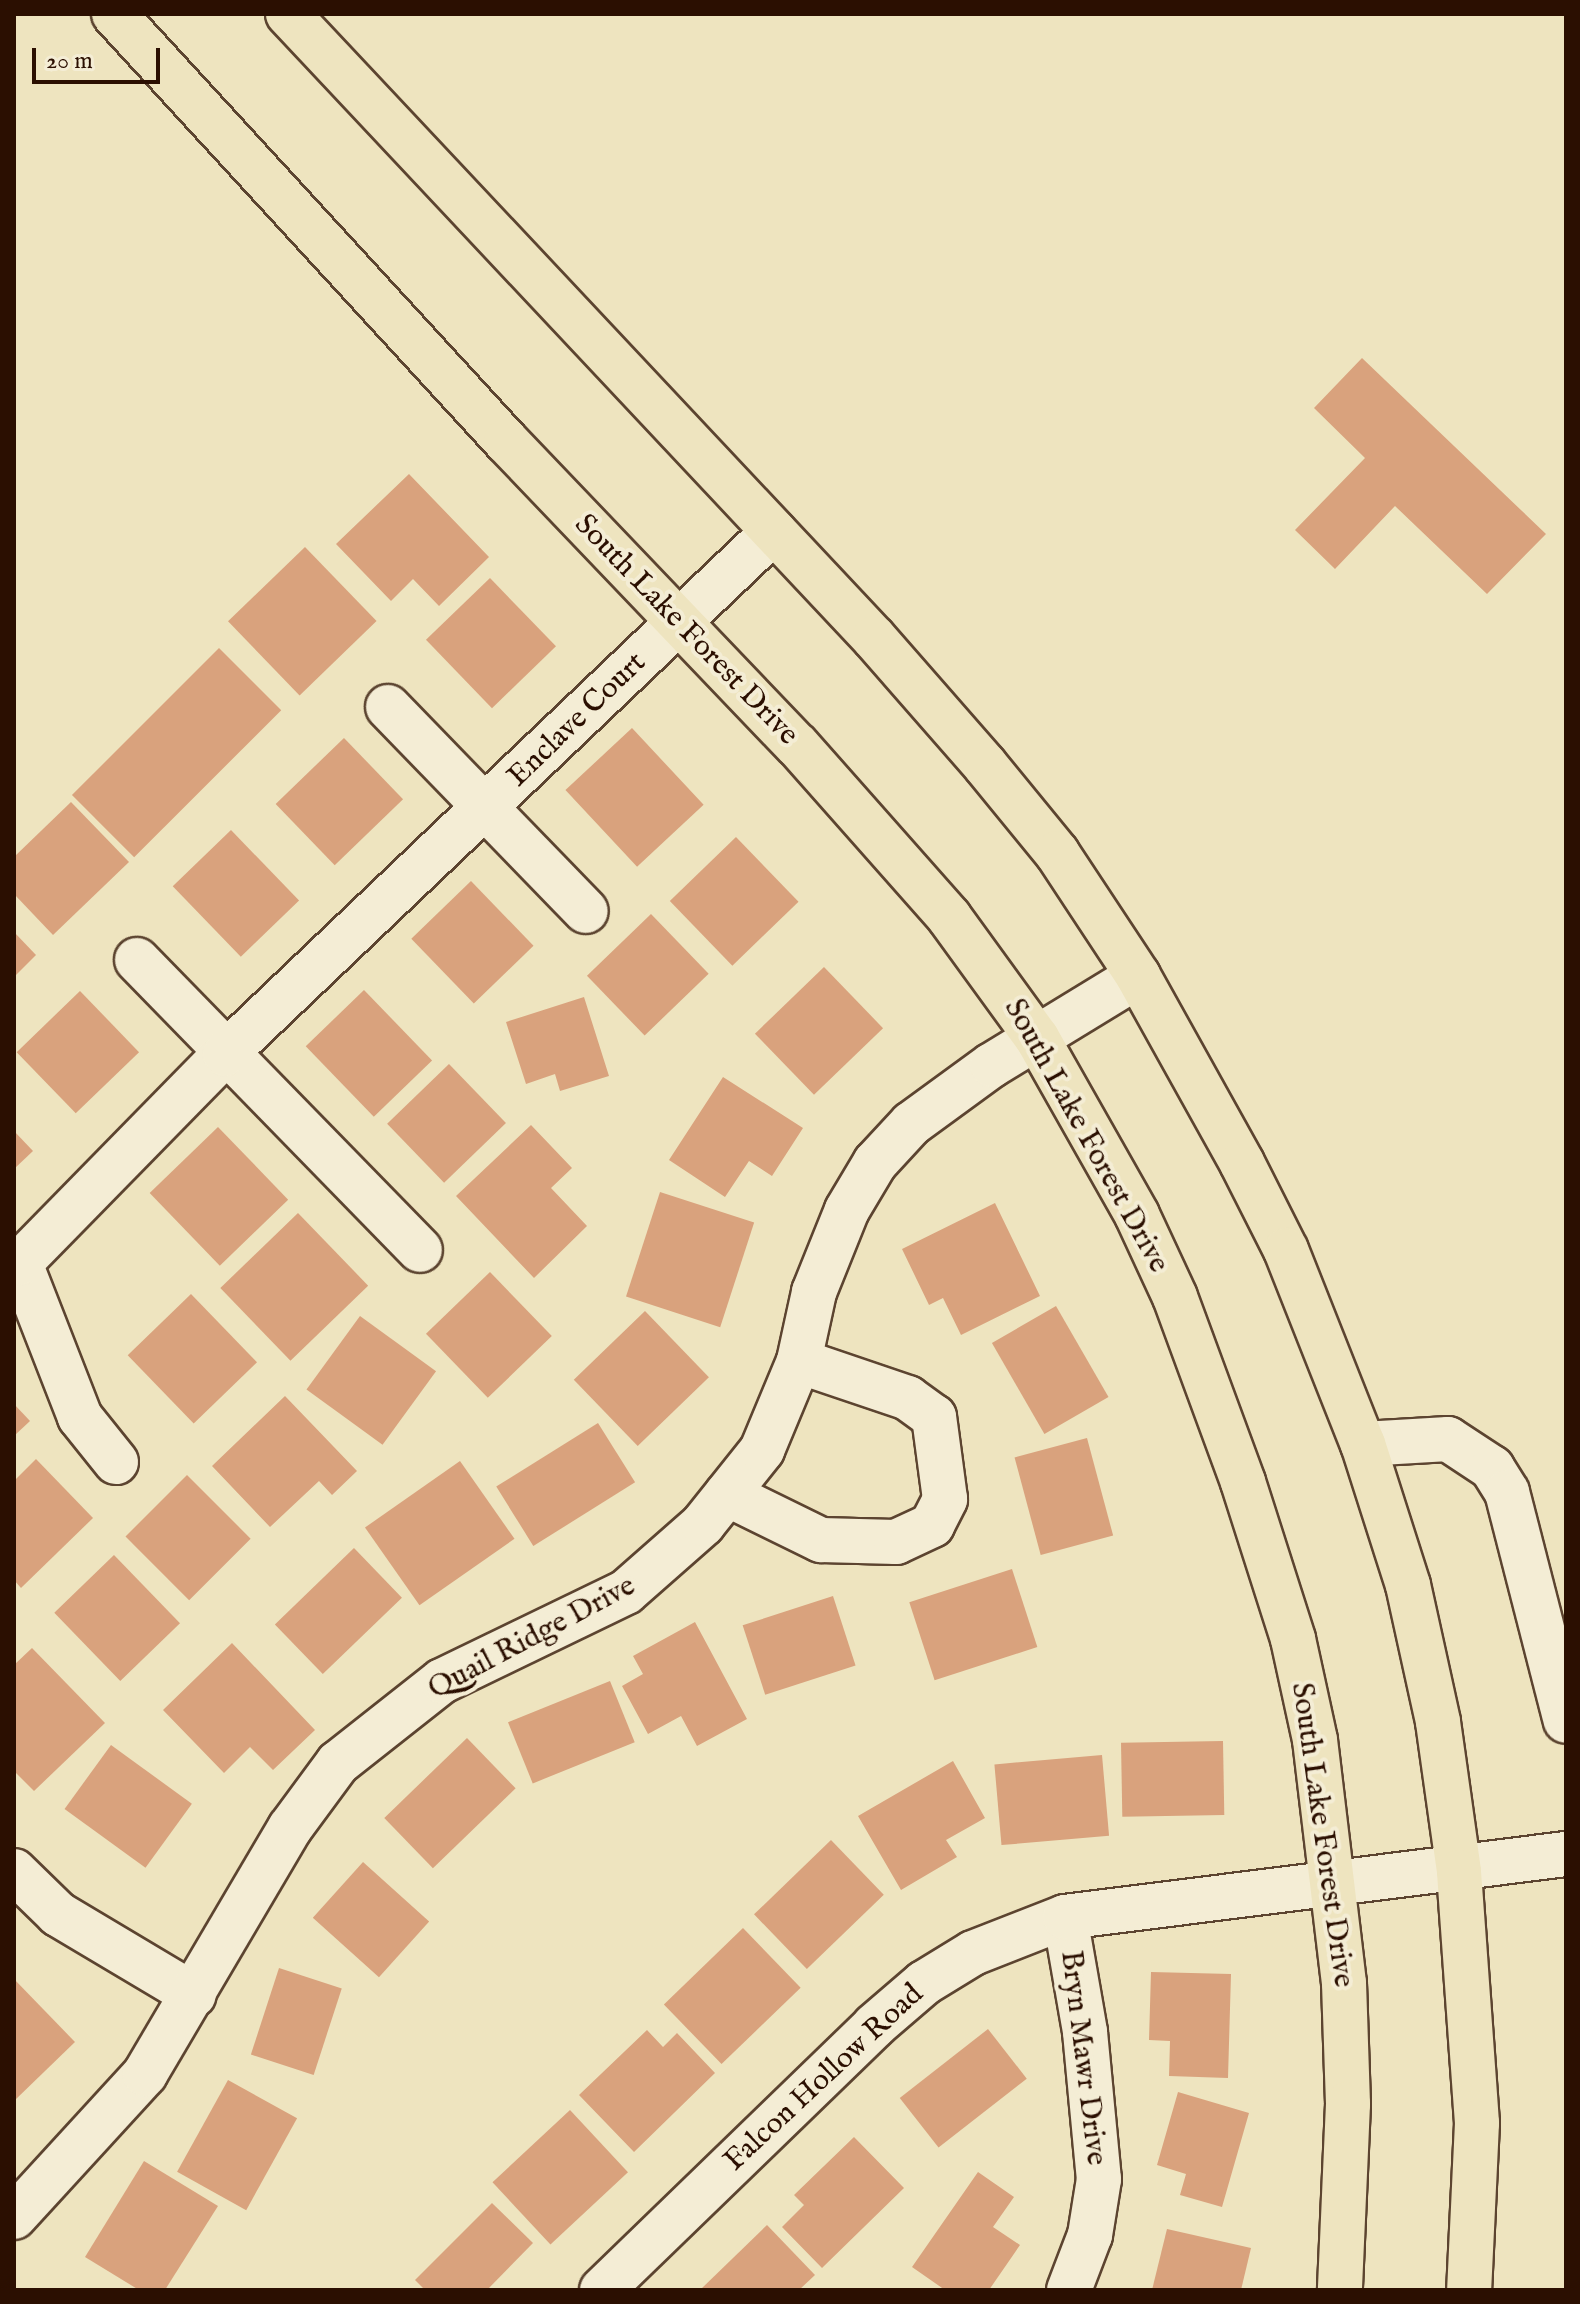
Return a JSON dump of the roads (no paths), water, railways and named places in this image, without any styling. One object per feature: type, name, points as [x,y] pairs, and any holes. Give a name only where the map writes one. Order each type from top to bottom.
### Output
[{"type":"main road","name":"South Lake Forest Drive","points":[[114,14],[949,917],[1037,1038],[1175,1297],[1243,1482],[1293,1639],[1315,1740],[1333,1887],[1348,2104],[1340,2290]]},
{"type":"main road","points":[[288,14],[774,531],[985,765],[1057,853],[1138,976],[1286,1250],[1363,1444],[1418,1622],[1459,1872],[1477,2123],[1469,2290]]},
{"type":"street","name":"Enclave Court","points":[[116,1462],[80,1417],[17,1263],[225,1054],[774,531]]},
{"type":"street","name":"Enclave Court","points":[[388,707],[483,809],[586,911]]},
{"type":"street","points":[[137,960],[225,1054],[420,1250]]},
{"type":"street","name":"Quail Ridge Drive","points":[[14,2217],[145,2074],[290,1828],[338,1763],[442,1681],[626,1592],[668,1559],[727,1494],[762,1450],[799,1361],[814,1292],[847,1210],[875,1163],[911,1124],[1037,1038],[1138,976]]},
{"type":"street","points":[[727,1494],[821,1540],[896,1542],[932,1525],[945,1499],[934,1417],[908,1398],[799,1361]]},
{"type":"street","points":[[1363,1444],[1448,1439],[1492,1468],[1507,1492],[1566,1721]]},
{"type":"street","name":"Falcon Hollow Road","points":[[602,2290],[924,1983],[973,1953],[1065,1917],[1459,1872],[1566,1854]]},
{"type":"street","points":[[14,1871],[58,1914],[194,1995]]},
{"type":"street","name":"Bryn Mawr Drive","points":[[1065,1917],[1089,2062],[1099,2179],[1090,2235],[1069,2290]]}]
